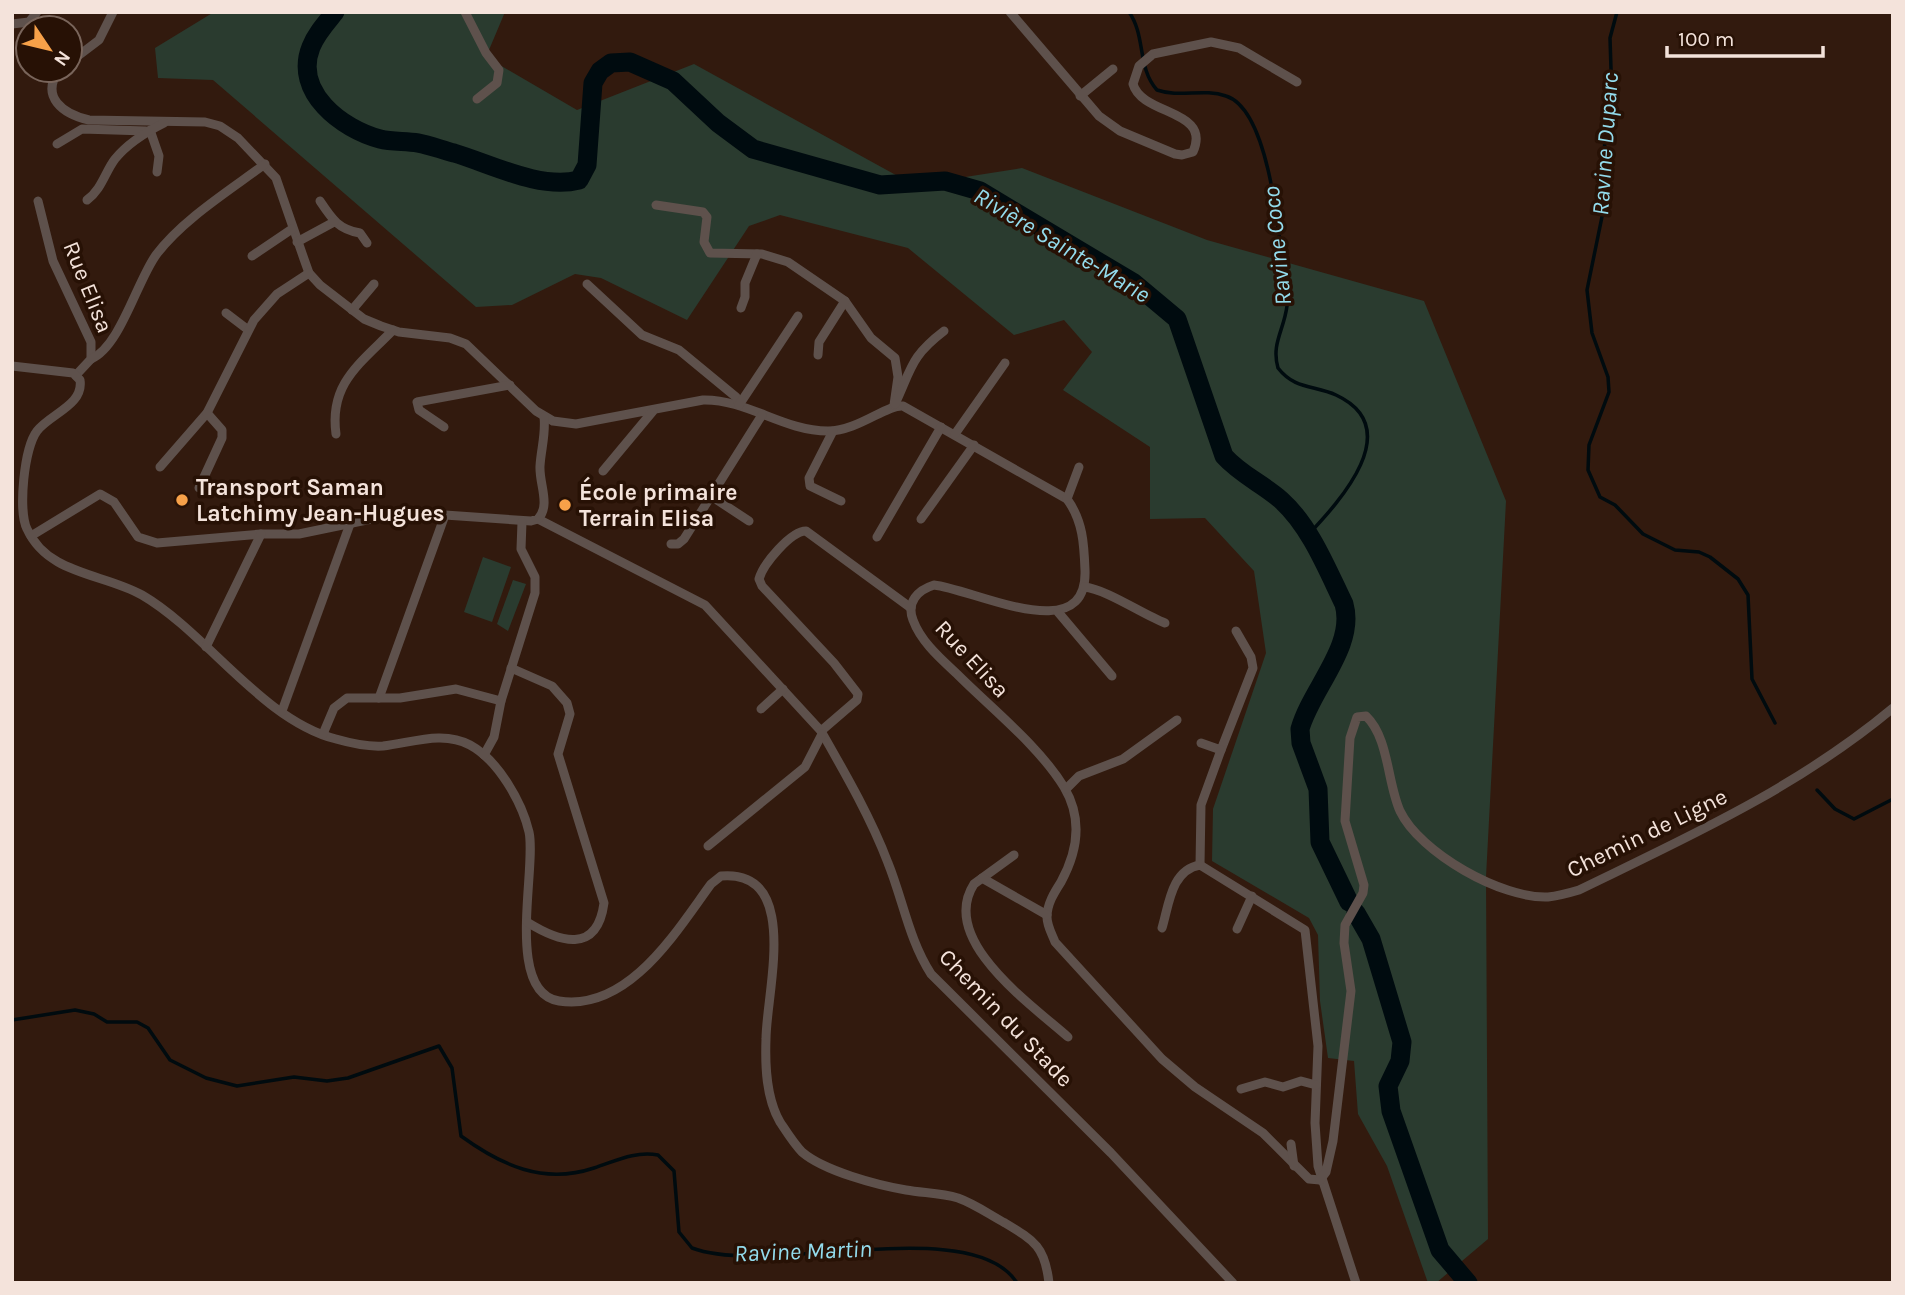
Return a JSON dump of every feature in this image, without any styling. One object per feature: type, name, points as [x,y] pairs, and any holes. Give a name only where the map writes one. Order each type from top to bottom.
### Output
[{"type":"street","points":[[12,24],[29,22],[37,12]]},
{"type":"street","points":[[84,51],[99,40],[113,12]]},
{"type":"street","points":[[465,12],[486,53],[499,70],[493,88],[477,99]]},
{"type":"street","points":[[1010,12],[1098,116],[1120,131],[1175,154],[1193,152],[1196,137],[1188,121],[1177,114],[1152,106],[1135,91],[1133,84],[1142,62],[1153,54],[1220,42],[1240,48],[1297,82]]},
{"type":"street","points":[[1080,96],[1113,69]]},
{"type":"street","points":[[52,84],[51,94],[66,112],[89,121],[212,122],[238,138],[265,164],[281,188],[292,229],[309,273],[352,310],[393,330],[458,339],[483,357],[544,417],[562,424],[576,424],[703,400],[739,405],[798,427],[833,431],[864,424],[894,405],[912,362],[926,345],[944,331]]},
{"type":"street","points":[[88,200],[99,189],[115,159],[148,131],[165,122]]},
{"type":"street","points":[[57,144],[82,129],[148,131]]},
{"type":"street","points":[[148,131],[159,156],[157,173]]},
{"type":"street","points":[[91,359],[108,347],[158,253],[213,203],[265,164]]},
{"type":"street","points":[[320,201],[334,222],[345,230],[359,233],[367,243]]},
{"type":"street","points":[[656,205],[703,212],[707,217],[704,242],[710,253],[757,254],[788,262],[845,301],[871,338],[895,358],[898,377],[894,405]]},
{"type":"street","name":"Rue Elisa","points":[[28,213],[39,206],[53,261],[91,342],[91,359],[77,374]]},
{"type":"street","points":[[298,242],[334,222]]},
{"type":"street","points":[[252,256],[292,229]]},
{"type":"street","points":[[741,308],[745,297],[745,283],[757,254]]},
{"type":"street","points":[[160,467],[206,413],[247,329],[277,294],[309,273]]},
{"type":"street","points":[[352,310],[374,284]]},
{"type":"street","points":[[587,284],[642,335],[687,356],[736,397],[739,405]]},
{"type":"street","points":[[818,355],[819,342],[845,301]]},
{"type":"street","points":[[226,313],[247,329]]},
{"type":"street","points":[[739,405],[798,316]]},
{"type":"street","points":[[336,434],[335,403],[341,387],[393,330]]},
{"type":"street","points":[[955,435],[1005,363]]},
{"type":"street","points":[[12,366],[77,374],[81,386],[76,398],[39,429],[29,449],[23,508],[31,536],[41,549],[68,568],[103,578],[141,595],[177,619],[206,647],[282,710],[323,734],[376,746],[454,739],[472,746],[484,755],[518,802],[529,832],[527,922],[530,967],[540,989],[558,1001],[593,998],[617,988],[644,971],[711,884],[721,876],[747,879],[764,896],[775,942],[766,1037],[767,1070],[772,1103],[788,1133],[802,1151],[818,1162],[870,1182],[959,1199],[987,1213],[1035,1242],[1045,1256],[1049,1283]]},
{"type":"street","points":[[444,427],[419,410],[417,401],[510,384]]},
{"type":"street","points":[[894,405],[915,411],[1068,499],[1076,510],[1083,538],[1084,587],[1074,604],[1058,612],[1112,676]]},
{"type":"street","points":[[603,471],[635,429],[657,408]]},
{"type":"street","points":[[199,488],[222,438],[222,430],[206,413]]},
{"type":"street","points":[[671,544],[678,544],[684,539],[762,415]]},
{"type":"street","points":[[31,536],[100,494],[114,502],[138,537],[150,543],[261,534],[299,534],[386,516],[445,515],[522,522],[538,519],[545,508],[540,466],[546,432],[544,417]]},
{"type":"street","points":[[877,537],[941,427]]},
{"type":"street","points":[[833,431],[809,478],[810,486],[841,501]]},
{"type":"street","points":[[921,519],[974,445]]},
{"type":"street","points":[[1068,499],[1079,467]]},
{"type":"street","points":[[711,496],[749,521]]},
{"type":"street","points":[[379,698],[445,515]]},
{"type":"street","name":"Chemin du Stade","points":[[538,519],[705,605],[783,689],[822,733],[888,862],[916,947],[931,974],[1111,1153],[1233,1283]]},
{"type":"street","points":[[484,755],[494,737],[501,701],[536,584],[523,556],[522,522]]},
{"type":"street","points":[[282,710],[350,524]]},
{"type":"street","points":[[708,846],[805,767],[822,733],[856,700],[858,694],[834,663],[762,586],[759,579],[763,570],[796,533],[806,531],[911,608]]},
{"type":"street","points":[[206,647],[261,534]]},
{"type":"street","name":"Rue Elisa","points":[[1047,915],[1076,850],[1076,817],[1066,789],[1043,760],[932,650],[913,620],[911,608],[914,596],[923,588],[934,585],[1028,609],[1058,612]]},
{"type":"street","points":[[1084,587],[1101,591],[1138,612],[1165,623]]},
{"type":"street","points":[[1200,865],[1201,805],[1253,668],[1251,657],[1236,631]]},
{"type":"street","points":[[511,667],[552,686],[567,702],[570,714],[558,754],[604,903],[598,924],[591,933],[580,939],[564,941],[551,937],[527,922]]},
{"type":"street","points":[[323,734],[334,708],[342,700],[456,689],[501,701]]},
{"type":"street","points":[[761,709],[783,689]]},
{"type":"street","name":"Chemin de Ligne","points":[[1320,1180],[1326,1172],[1333,1141],[1352,991],[1344,943],[1345,925],[1363,893],[1364,885],[1345,821],[1350,738],[1357,717],[1366,716],[1375,728],[1401,813],[1418,836],[1443,858],[1486,880],[1517,892],[1546,897],[1579,890],[1773,792],[1815,768],[1893,708]]},
{"type":"street","points":[[1066,789],[1079,776],[1123,759],[1177,720]]},
{"type":"street","points":[[1201,743],[1221,750]]},
{"type":"street","points":[[1014,855],[970,890],[967,914],[981,957],[1068,1037]]},
{"type":"street","points":[[1200,865],[1305,930],[1318,1046],[1315,1123],[1320,1180],[1356,1283]]},
{"type":"street","points":[[1162,928],[1175,883],[1182,872],[1200,865]]},
{"type":"street","points":[[982,878],[1047,915],[1055,942],[1068,959],[1162,1059],[1195,1087],[1263,1133],[1309,1179],[1320,1180]]},
{"type":"street","points":[[1237,929],[1252,896]]},
{"type":"street","points":[[1066,971],[1068,959]]},
{"type":"street","points":[[1241,1089],[1265,1083],[1283,1087],[1301,1081],[1316,1086]]},
{"type":"street","points":[[1291,1144],[1294,1166]]},
{"type":"green space","points":[[214,12],[505,12],[486,57],[577,110],[694,64],[914,185],[1022,168],[1207,240],[1424,301],[1506,501],[1486,877],[1488,1239],[1436,1283],[1428,1283],[1387,1166],[1358,1114],[1354,1061],[1328,1058],[1320,1001],[1318,935],[1309,918],[1212,861],[1213,809],[1266,653],[1254,571],[1205,518],[1150,519],[1150,447],[1063,390],[1092,352],[1064,320],[1014,335],[908,248],[780,215],[749,226],[687,320],[601,278],[575,274],[512,305],[476,307],[213,80],[158,78],[155,48]]},
{"type":"green space","points":[[483,557],[511,567],[492,622],[464,612]]},
{"type":"green space","points":[[513,580],[526,584],[508,631],[497,624]]},
{"type":"waterway","name":"Rivière Sainte-Marie","points":[[335,12],[318,33],[311,47],[307,63],[309,79],[324,106],[351,127],[365,134],[385,140],[427,145],[532,179],[548,182],[579,180],[587,165],[593,83],[600,71],[611,63],[630,62],[673,81],[718,123],[753,149],[880,185],[945,181],[980,191],[1134,283],[1177,319],[1224,456],[1274,494],[1301,522],[1344,604],[1344,636],[1300,729],[1301,743],[1318,789],[1320,842],[1349,902]]},
{"type":"waterway","name":"Ravine Coco","points":[[1129,12],[1138,31],[1147,72],[1157,90],[1226,96],[1242,107],[1255,129],[1265,157],[1272,190],[1287,306],[1277,344],[1278,368],[1298,384],[1336,395],[1356,409],[1366,426],[1367,445],[1361,465],[1336,503],[1308,535]]},
{"type":"waterway","name":"Ravine Duparc","points":[[1617,12],[1610,38],[1611,69],[1605,108],[1604,207],[1587,290],[1592,333],[1608,377],[1609,392],[1589,445],[1588,470],[1600,497],[1615,505],[1643,534],[1675,550],[1699,552],[1710,557],[1738,579],[1748,595],[1752,679],[1775,723]]},
{"type":"waterway","name":"Ravine Duparc","points":[[1817,790],[1835,809],[1854,819],[1893,799]]},
{"type":"waterway","name":"Rivière Sainte-Marie","points":[[1356,913],[1371,939],[1402,1042],[1400,1061],[1388,1086],[1391,1111],[1440,1250],[1468,1283]]},
{"type":"waterway","name":"Ravine Martin","points":[[12,1020],[75,1010],[94,1014],[107,1022],[137,1022],[148,1028],[170,1060],[206,1078],[237,1086],[294,1077],[327,1081],[348,1078],[439,1046],[452,1068],[461,1136],[491,1156],[540,1173],[575,1173],[633,1156],[658,1155],[674,1171],[679,1232],[692,1248],[726,1255],[769,1256],[915,1248],[958,1252],[994,1262],[1017,1283]]},
{"type":"place","name":"Transport Saman Latchimy Jean-Hugues","points":[[182,500]]},
{"type":"place","name":"École primaire Terrain Elisa","points":[[565,505]]}]
